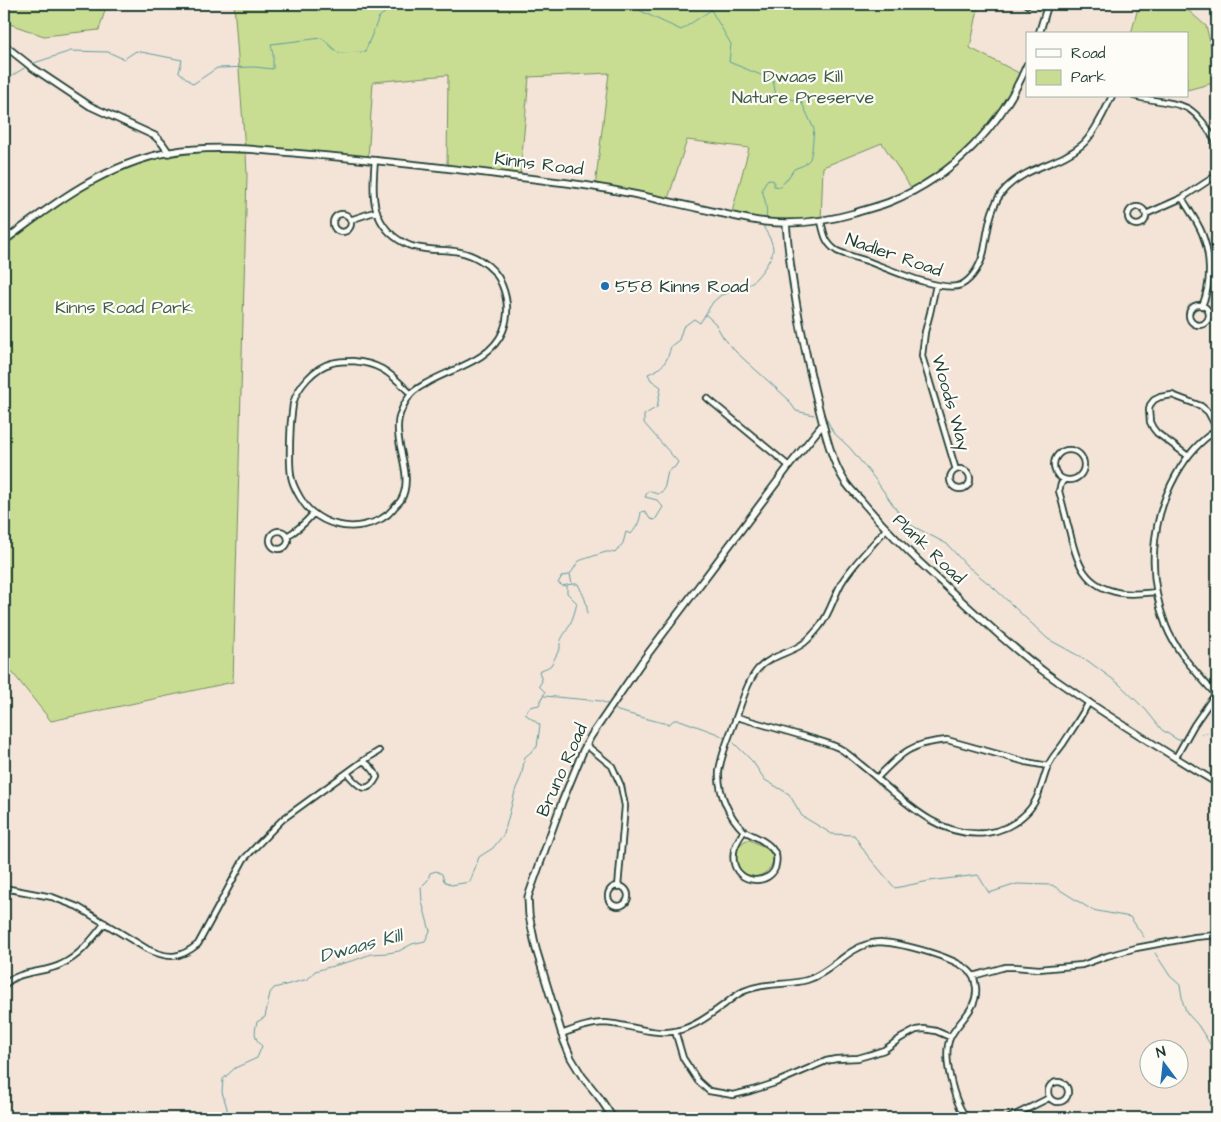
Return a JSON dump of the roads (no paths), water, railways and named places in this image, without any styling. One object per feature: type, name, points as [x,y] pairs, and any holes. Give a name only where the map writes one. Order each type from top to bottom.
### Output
[{"type":"street","points":[[1040,32],[1048,4]]},
{"type":"street","points":[[4,44],[33,68],[90,106],[156,136],[168,153]]},
{"type":"street","name":"Kinns Road","points":[[4,241],[52,206],[89,182],[112,170],[168,153],[201,148],[224,148],[374,160],[447,168],[595,187],[765,222],[786,223],[821,220],[844,216],[893,201],[945,170],[990,128],[1017,88],[1026,67]]},
{"type":"street","name":"Nadler Road","points":[[821,220],[827,242],[837,251],[936,285],[947,287],[961,285],[973,275],[982,258],[991,216],[996,202],[1006,188],[1023,174],[1060,158],[1083,144],[1090,136],[1111,98]]},
{"type":"street","points":[[1143,98],[1188,109],[1202,121],[1217,143]]},
{"type":"street","points":[[374,160],[374,201],[378,217],[384,227],[404,243],[415,247],[460,252],[471,255],[488,265],[500,281],[506,296],[508,316],[499,340],[490,350],[476,360],[432,379],[411,394],[402,409],[398,423],[398,439],[404,458],[406,484],[401,500],[389,514],[370,524],[351,527],[330,523],[313,514],[306,507],[292,480],[290,463],[290,426],[294,402],[302,386],[312,374],[330,363],[347,361],[366,362],[382,369],[411,394]]},
{"type":"street","points":[[1146,214],[1182,198],[1217,175]]},
{"type":"street","points":[[1182,198],[1202,233],[1207,252],[1210,269],[1206,298],[1202,306]]},
{"type":"street","points":[[1136,206],[1141,207],[1146,214],[1146,220],[1139,225],[1133,224],[1128,217],[1130,209],[1136,206]]},
{"type":"street","points":[[350,220],[377,211]]},
{"type":"street","points":[[341,214],[347,216],[350,220],[350,226],[345,231],[336,230],[333,224],[336,216],[341,214]]},
{"type":"street","name":"Plank Road","points":[[786,223],[790,267],[811,374],[823,424],[836,464],[844,480],[871,513],[924,567],[1012,647],[1089,702],[1217,783]]},
{"type":"street","name":"Woods Way","points":[[936,285],[924,332],[922,356],[956,470]]},
{"type":"street","points":[[1194,306],[1202,306],[1207,309],[1209,318],[1204,324],[1198,325],[1190,320],[1190,312],[1194,306]]},
{"type":"street","points":[[1176,757],[1216,692],[1191,666],[1172,639],[1166,626],[1154,578],[1155,544],[1159,516],[1170,486],[1188,456],[1217,430],[1208,412],[1201,406],[1172,396],[1160,397],[1154,400],[1149,410],[1150,422],[1153,428],[1188,456]]},
{"type":"street","points":[[706,398],[789,466]]},
{"type":"street","name":"Bruno Road","points":[[613,1118],[571,1058],[540,968],[527,902],[562,802],[586,745],[641,664],[789,466],[823,424]]},
{"type":"street","points":[[1075,451],[1083,460],[1084,469],[1076,479],[1064,480],[1055,472],[1053,467],[1054,461],[1061,452],[1075,451]]},
{"type":"street","name":"Woods Way","points":[[962,469],[970,477],[968,486],[963,489],[954,488],[950,481],[951,473],[956,470],[962,469]]},
{"type":"street","points":[[1064,480],[1060,491],[1075,555],[1088,578],[1106,589],[1120,593],[1156,592]]},
{"type":"street","points":[[287,536],[302,526],[313,514]]},
{"type":"street","points":[[744,830],[734,851],[735,865],[738,872],[748,880],[763,879],[776,869],[776,854],[769,845],[739,826],[724,800],[719,773],[748,688],[759,668],[772,658],[802,644],[819,627],[826,617],[844,579],[886,529]]},
{"type":"street","points":[[283,531],[287,536],[288,542],[284,547],[275,548],[271,543],[270,537],[274,532],[283,531]]},
{"type":"street","points":[[737,717],[840,748],[929,820],[962,833],[978,834],[995,832],[1004,828],[1023,817],[1035,803],[1048,766],[1078,722],[1089,702]]},
{"type":"street","points":[[878,777],[898,756],[910,749],[920,744],[946,740],[1026,762],[1048,766]]},
{"type":"street","points":[[586,745],[612,766],[621,786],[625,806],[618,887]]},
{"type":"street","points":[[4,888],[62,900],[78,907],[148,950],[159,955],[172,957],[180,955],[198,944],[244,859],[266,836],[283,819],[379,751]]},
{"type":"street","points":[[347,774],[360,787],[369,787],[374,783],[376,777],[374,770],[363,761]]},
{"type":"street","points":[[618,887],[626,891],[627,897],[623,904],[614,906],[610,902],[608,893],[612,888],[618,887]]},
{"type":"street","points":[[4,984],[14,977],[50,969],[69,960],[80,953],[105,923]]},
{"type":"street","points":[[973,976],[1005,967],[1039,969],[1082,965],[1136,948],[1217,935]]},
{"type":"street","points":[[562,1034],[588,1025],[603,1023],[660,1032],[675,1031],[694,1025],[744,991],[763,986],[793,983],[821,974],[866,944],[877,942],[899,945],[940,956],[960,964],[973,976],[976,988],[975,1001],[950,1036],[948,1053],[948,1070],[955,1096],[962,1112],[967,1118]]},
{"type":"street","points":[[675,1031],[683,1058],[698,1081],[709,1091],[733,1095],[775,1083],[826,1060],[858,1058],[884,1050],[916,1030],[924,1028],[950,1036]]},
{"type":"street","points":[[1060,1082],[1067,1087],[1068,1095],[1064,1100],[1056,1102],[1049,1098],[1048,1092],[1051,1084],[1060,1082]]},
{"type":"street","points":[[1009,1118],[1049,1098]]},
{"type":"street","points":[[949,1118],[962,1112]]},
{"type":"waterway","points":[[32,64],[71,51],[108,52],[124,59],[136,51],[182,60],[179,72],[193,84],[217,68],[255,67],[273,69],[271,44],[322,38],[338,53],[365,52],[379,17],[397,4]]},
{"type":"waterway","points":[[627,4],[681,30],[711,10],[714,4]]},
{"type":"waterway","name":"Dwaas Kill","points":[[711,10],[731,44],[729,62],[773,80],[776,96],[801,101],[814,129],[810,159],[804,165],[794,169],[780,187],[774,186],[774,181],[768,179],[765,183],[762,190],[767,215],[766,219]]},
{"type":"waterway","points":[[4,82],[28,66]]},
{"type":"waterway","name":"Dwaas Kill","points":[[227,1118],[227,1108],[222,1092],[223,1079],[235,1068],[257,1058],[262,1046],[256,1038],[256,1026],[257,1022],[265,1017],[270,993],[274,988],[308,979],[315,971],[371,954],[399,951],[412,944],[425,941],[430,931],[422,902],[421,887],[428,880],[430,873],[436,871],[442,874],[444,881],[451,885],[470,882],[479,857],[493,848],[504,834],[525,757],[537,747],[540,725],[525,714],[530,707],[539,705],[545,692],[539,686],[542,681],[539,671],[551,665],[560,649],[561,639],[572,621],[577,603],[567,593],[567,585],[572,584],[570,574],[579,561],[606,552],[615,553],[623,543],[626,532],[631,534],[635,529],[641,512],[645,511],[650,519],[655,520],[663,507],[657,500],[645,497],[648,491],[658,494],[664,490],[668,471],[675,467],[678,462],[644,423],[644,415],[657,407],[661,387],[651,380],[648,374],[658,369],[664,363],[671,346],[679,340],[683,327],[694,319],[700,323],[713,302],[721,295],[742,284],[747,286],[763,270],[773,250],[764,225]]},
{"type":"waterway","points":[[706,315],[715,323],[723,337],[736,352],[787,398],[796,411],[814,415]]},
{"type":"waterway","points":[[824,414],[833,432],[850,448],[875,479],[905,522],[947,544],[966,565],[994,588],[1048,639],[1088,661],[1118,683],[1146,710],[1162,730],[1178,740],[1183,738]]},
{"type":"waterway","points":[[566,585],[563,586],[558,583],[562,576],[569,575]]},
{"type":"waterway","points":[[573,584],[578,584],[587,606],[587,614]]},
{"type":"waterway","points":[[544,696],[601,701],[607,704]]},
{"type":"waterway","points":[[615,709],[663,723],[669,724],[674,720],[680,720],[718,734],[726,739]]},
{"type":"waterway","points":[[1201,734],[1217,731]]},
{"type":"waterway","points":[[734,743],[753,762],[765,780],[789,794],[802,816],[832,834],[854,835],[867,855],[895,888],[929,881],[978,875],[989,893],[1017,884],[1052,885],[1092,910],[1130,917],[1144,937]]},
{"type":"waterway","points":[[1155,953],[1170,976],[1180,985],[1187,1013],[1198,1025],[1217,1055]]},
{"type":"place","name":"558 Kinns Road","points":[[605,286]]},
{"type":"park label","name":"Dwaas Kill Nature Preserve","points":[[803,86]]},
{"type":"park label","name":"Kinns Road Park","points":[[124,307]]}]
